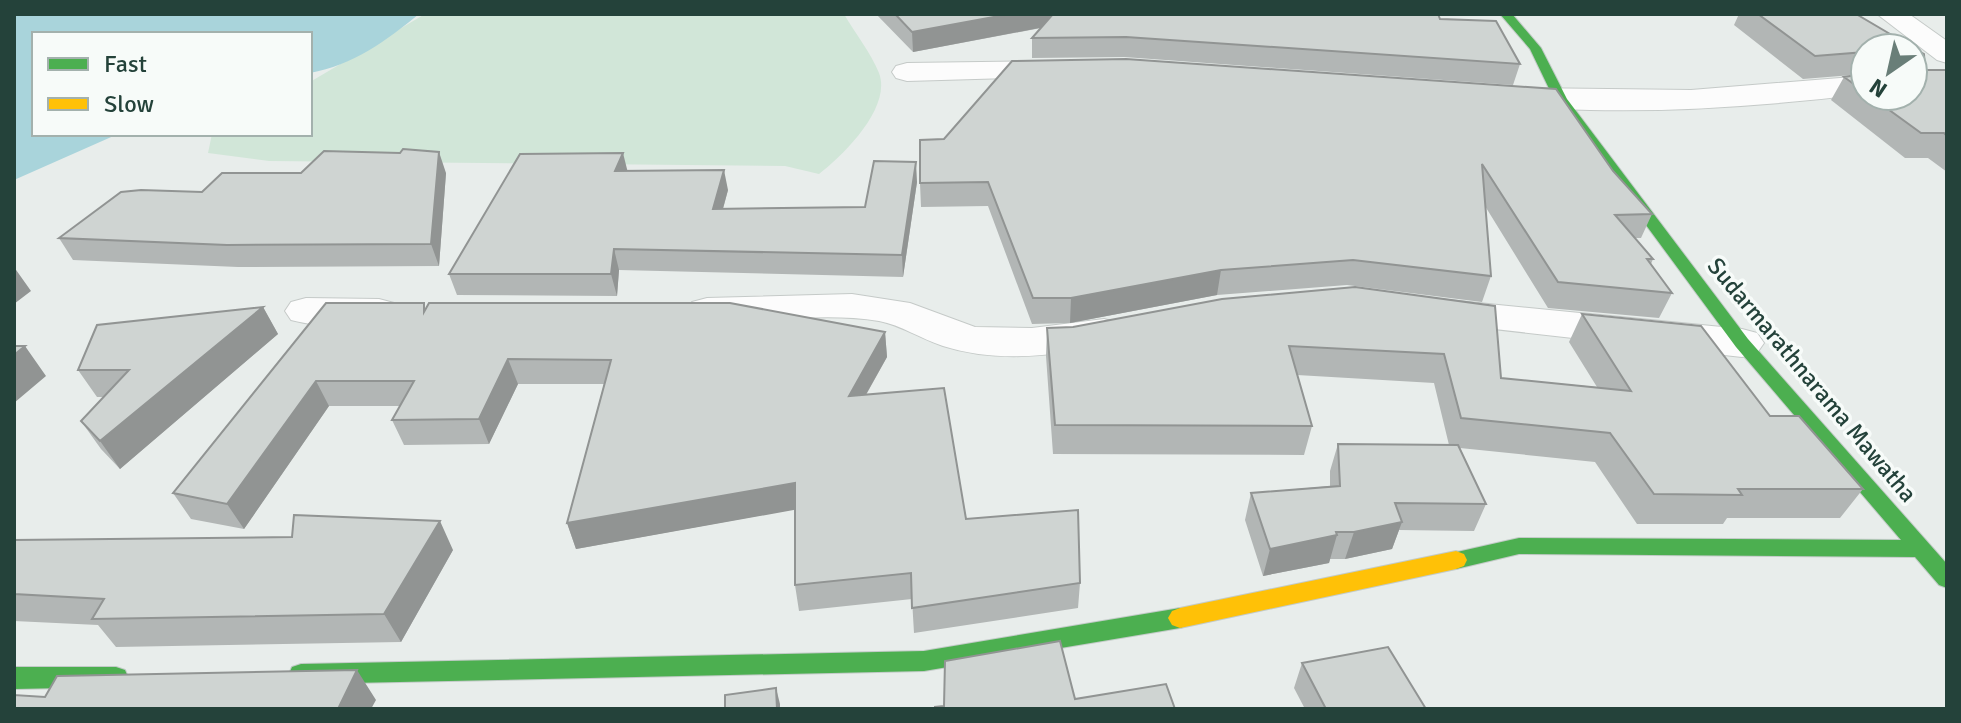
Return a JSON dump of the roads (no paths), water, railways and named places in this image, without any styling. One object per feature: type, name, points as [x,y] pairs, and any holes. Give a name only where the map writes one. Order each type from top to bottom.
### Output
[{"type":"street","name":"Sudarmarathnarama Mawatha","points":[[1506,14],[1535,48],[1561,100],[1742,343],[1947,579]]},
{"type":"street","points":[[1891,14],[1943,72]]},
{"type":"street","points":[[907,72],[1093,70]]},
{"type":"street","points":[[1483,94],[1561,100],[1721,99],[1849,87]]},
{"type":"street","points":[[662,312],[873,308],[911,316],[960,337],[1002,341],[1070,339],[1143,325]]},
{"type":"street","points":[[1404,308],[1742,343]]},
{"type":"street","points":[[306,311],[414,312]]},
{"type":"street","points":[[279,674],[924,661],[1213,613],[1519,546],[1923,549]]},
{"type":"street","points":[[14,678],[139,676]]},
{"type":"water","points":[[14,14],[419,14],[368,51],[341,64],[312,72],[312,32],[32,32],[32,136],[113,136],[14,180]]}]
